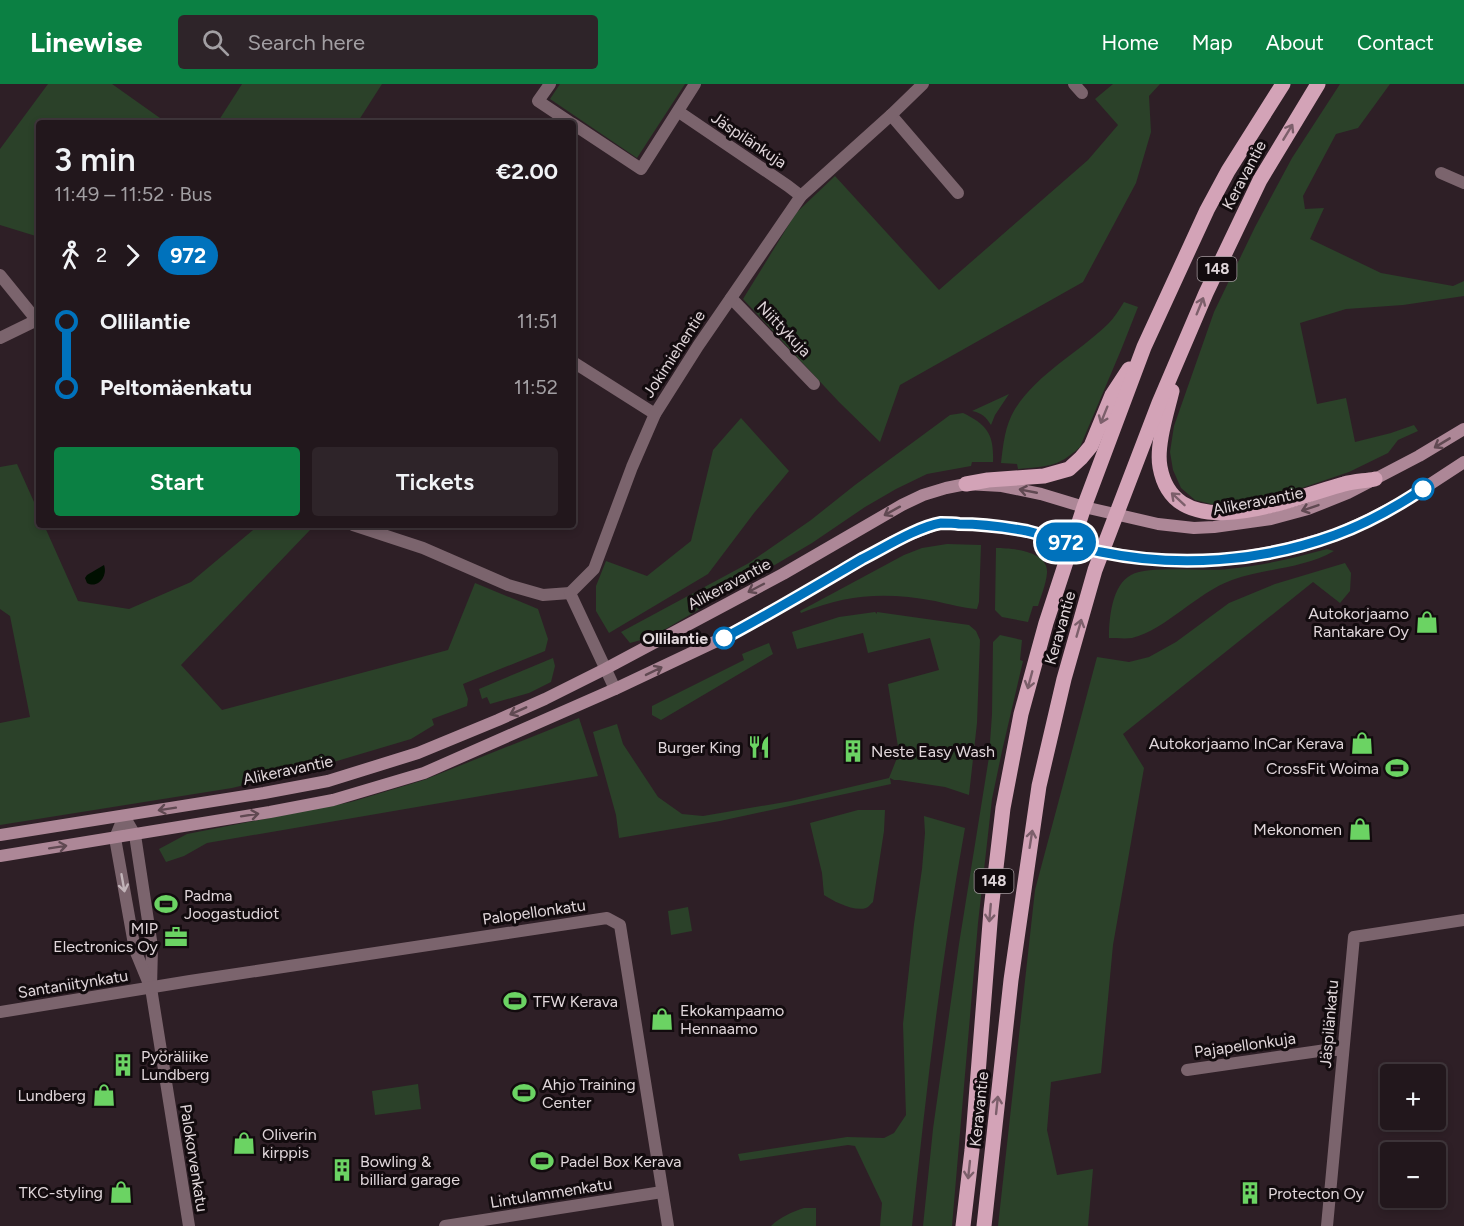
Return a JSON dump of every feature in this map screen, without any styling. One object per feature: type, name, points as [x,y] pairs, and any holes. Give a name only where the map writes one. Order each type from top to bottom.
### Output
[{"type":"main road","name":"Keravantie","points":[[963,1226],[972,1150],[990,910],[1003,808],[1021,714],[1046,623],[1084,507],[1144,347],[1207,210],[1228,171],[1283,84]]},
{"type":"main road","name":"Keravantie","points":[[984,1226],[1011,980],[1039,786],[1064,679],[1101,552],[1159,403],[1206,293],[1260,180],[1318,84]]},
{"type":"main road","points":[[966,484],[1044,476],[1068,469],[1091,446],[1112,395],[1144,347]]},
{"type":"main road","points":[[1178,360],[1159,451],[1160,467],[1165,484],[1185,506],[1214,513],[1238,512],[1284,503],[1346,483],[1376,479]]},
{"type":"main road","name":"Alikeravantie","points":[[0,836],[264,794],[328,781],[418,753],[545,699],[605,669],[783,574],[841,539],[923,495],[966,484],[1002,486],[1158,524],[1194,528],[1238,525],[1308,509],[1348,493],[1419,456],[1464,429]]},
{"type":"main road","points":[[0,856],[333,800],[424,773],[615,689],[732,633],[892,542],[940,523],[975,524],[1016,530],[1101,552],[1140,558],[1182,561],[1232,559],[1282,550],[1335,535],[1406,500],[1464,462]]},
{"type":"street","points":[[550,84],[538,101],[566,120]]},
{"type":"street","points":[[576,127],[641,169],[695,84]]},
{"type":"street","name":"Jokimiehentie","points":[[570,593],[594,569],[632,467],[655,414],[801,196],[922,84]]},
{"type":"street","name":"Jäspilänkuja","points":[[679,112],[801,196]]},
{"type":"street","points":[[891,115],[958,193]]},
{"type":"street","points":[[1441,174],[1464,183]]},
{"type":"street","points":[[0,275],[36,319]]},
{"type":"street","name":"Niittykuja","points":[[731,298],[814,384]]},
{"type":"street","points":[[0,338],[36,322]]},
{"type":"street","points":[[576,364],[655,414]]},
{"type":"street","points":[[362,528],[423,548],[508,585],[543,595],[570,593],[615,689]]},
{"type":"street","name":"Palokorvenkatu","points":[[124,816],[135,835],[152,947],[151,988],[189,1226]]},
{"type":"street","name":"Palokorvenkatu","points":[[124,816],[116,838],[135,950],[151,988]]},
{"type":"street","name":"Palopellonkatu","points":[[151,988],[607,918],[620,925],[668,1226]]},
{"type":"street","name":"Jäspilänkatu","points":[[1327,1226],[1353,937],[1464,920]]},
{"type":"street","name":"Santaniitynkatu","points":[[0,1012],[151,988]]},
{"type":"street","name":"Pajapellonkuja","points":[[1187,1070],[1326,1050],[1343,1050]]},
{"type":"street","name":"Lintulammenkatu","points":[[445,1226],[662,1192]]},
{"type":"green space","points":[[48,84],[112,84],[163,120],[36,120],[36,236],[0,225],[0,149]]},
{"type":"green space","points":[[242,84],[382,84],[359,120],[219,120]]},
{"type":"green space","points":[[560,84],[685,84],[637,158],[550,99]]},
{"type":"green space","points":[[1113,84],[1160,84],[1149,96],[1151,132],[1136,183],[1083,282],[900,385],[880,442],[839,402],[743,299],[796,213],[835,176],[939,290],[1088,160],[1118,125],[1095,99]]},
{"type":"green space","points":[[1340,84],[1390,84],[1358,128],[1336,134],[1303,196],[1305,209],[1324,208],[1310,239],[1381,273],[1453,286],[1464,281],[1464,296],[1403,305],[1346,309],[1300,323],[1317,404],[1346,398],[1355,442],[1414,425],[1418,431],[1398,440],[1388,453],[1349,472],[1284,494],[1247,504],[1215,505],[1195,500],[1181,488],[1173,470],[1170,452],[1174,426],[1214,312],[1255,227],[1292,158]]},
{"type":"green space","points":[[1124,302],[1138,307],[1080,447],[1065,459],[1044,466],[1018,469],[1017,464],[1001,463],[1009,422],[1024,396],[1108,324]]},
{"type":"green space","points":[[1009,394],[991,425],[983,416],[972,411]]},
{"type":"green space","points":[[963,413],[978,422],[988,432],[991,438],[993,462],[972,462],[971,466],[927,474],[896,489],[812,543],[652,637],[630,643],[621,632],[749,563],[811,520],[950,415]]},
{"type":"green space","points":[[741,418],[789,471],[708,574],[609,633],[596,611],[596,586],[606,561],[647,576],[691,541],[713,450]]},
{"type":"green space","points":[[17,464],[36,506],[36,528],[45,528],[78,601],[129,609],[191,582],[255,528],[308,528],[310,530],[181,665],[222,710],[448,650],[475,583],[538,609],[548,639],[545,651],[463,684],[468,699],[467,706],[432,719],[434,725],[411,739],[310,769],[232,788],[0,825],[0,723],[30,717],[10,616],[0,609],[0,467]]},
{"type":"green space","points":[[947,544],[981,545],[977,609],[917,598],[867,596],[835,602],[801,613],[800,611],[904,555],[922,548]]},
{"type":"green space","points":[[996,548],[1028,552],[1036,555],[1046,566],[1047,573],[1038,606],[1033,606],[1028,622],[1002,617],[995,610]]},
{"type":"green space","points":[[1327,549],[1334,551],[1297,565],[1245,576],[1219,586],[1145,633],[1132,638],[1109,638],[1111,612],[1116,594],[1120,586],[1131,575],[1151,570],[1241,568]]},
{"type":"green space","points":[[1345,563],[1351,573],[1350,591],[1340,603],[1313,582],[1123,734],[1144,768],[1113,945],[1101,1073],[1051,1082],[1047,1130],[1057,1175],[1093,1169],[1088,1226],[998,1226],[1035,890],[1097,657],[1129,662],[1149,657],[1176,642],[1229,603],[1275,584]]},
{"type":"green space","points":[[875,612],[969,625],[976,631],[980,640],[977,723],[969,795],[945,787],[890,778],[891,784],[720,821],[619,838],[616,815],[593,732],[617,724],[623,744],[658,797],[682,814],[703,816],[791,801],[889,778],[899,753],[888,684],[939,670],[930,638],[868,653],[863,633],[797,649],[792,632],[839,617]]},
{"type":"green space","points":[[1000,635],[1022,640],[1020,660],[1023,661],[992,799],[978,923],[952,1226],[923,1226],[933,1129],[959,944],[989,757],[993,642]]},
{"type":"green space","points":[[769,643],[773,654],[661,720],[652,715],[652,706],[744,660],[742,654]]},
{"type":"green space","points":[[553,658],[555,666],[551,682],[529,693],[490,704],[487,697],[482,699],[479,689]]},
{"type":"green space","points":[[579,718],[598,776],[207,843],[184,856],[166,862],[159,849],[187,834],[351,802],[424,780]]},
{"type":"green space","points":[[858,810],[885,810],[873,902],[867,908],[861,909],[844,905],[824,895],[822,873],[810,823]]},
{"type":"green space","points":[[924,816],[965,828],[941,977],[912,1226],[880,1226],[882,1203],[855,1146],[848,1145],[740,1161],[738,1154],[847,1137],[884,1138],[894,1133],[906,1115],[903,1024],[922,869]]},
{"type":"green space","points":[[688,907],[692,931],[671,935],[668,911]]},
{"type":"green space","points":[[418,1084],[421,1109],[375,1115],[372,1091]]},
{"type":"green space","points":[[804,1208],[816,1208],[816,1226],[771,1226],[786,1215]]},
{"type":"shaded area","points":[[104,565],[105,573],[101,580],[95,584],[87,583],[85,578],[87,575]]},
{"type":"bus line","name":"972","points":[[724,638],[892,542],[940,523],[975,524],[1027,531],[1101,552],[1140,558],[1182,561],[1232,559],[1282,550],[1335,535],[1368,520],[1423,489]]},
{"type":"place","name":"Autokorjaamo Rantakare Oy","points":[[1427,622]]},
{"type":"place","name":"Ollilantie","points":[[724,638]]},
{"type":"place","name":"Autokorjaamo InCar Kerava","points":[[1362,743]]},
{"type":"place","name":"Burger King","points":[[759,747]]},
{"type":"place","name":"Neste Easy Wash","points":[[853,751]]},
{"type":"place","name":"CrossFit Woima","points":[[1397,768]]},
{"type":"place","name":"Mekonomen","points":[[1360,829]]},
{"type":"place","name":"Padma Joogastudiot","points":[[166,904]]},
{"type":"place","name":"MIP Electronics Oy","points":[[176,937]]},
{"type":"place","name":"TFW Kerava","points":[[515,1001]]},
{"type":"place","name":"Ekokampaamo Hennaamo","points":[[662,1019]]},
{"type":"place","name":"Pyöräliike Lundberg","points":[[123,1065]]},
{"type":"place","name":"Ahjo Training Center","points":[[524,1093]]},
{"type":"place","name":"Lundberg","points":[[104,1095]]},
{"type":"place","name":"Oliverin kirppis","points":[[244,1143]]},
{"type":"place","name":"Padel Box Kerava","points":[[542,1161]]},
{"type":"place","name":"Bowling & billiard garage","points":[[342,1170]]},
{"type":"place","name":"TKC-styling","points":[[121,1192]]},
{"type":"place","name":"Protecton Oy","points":[[1250,1193]]}]
